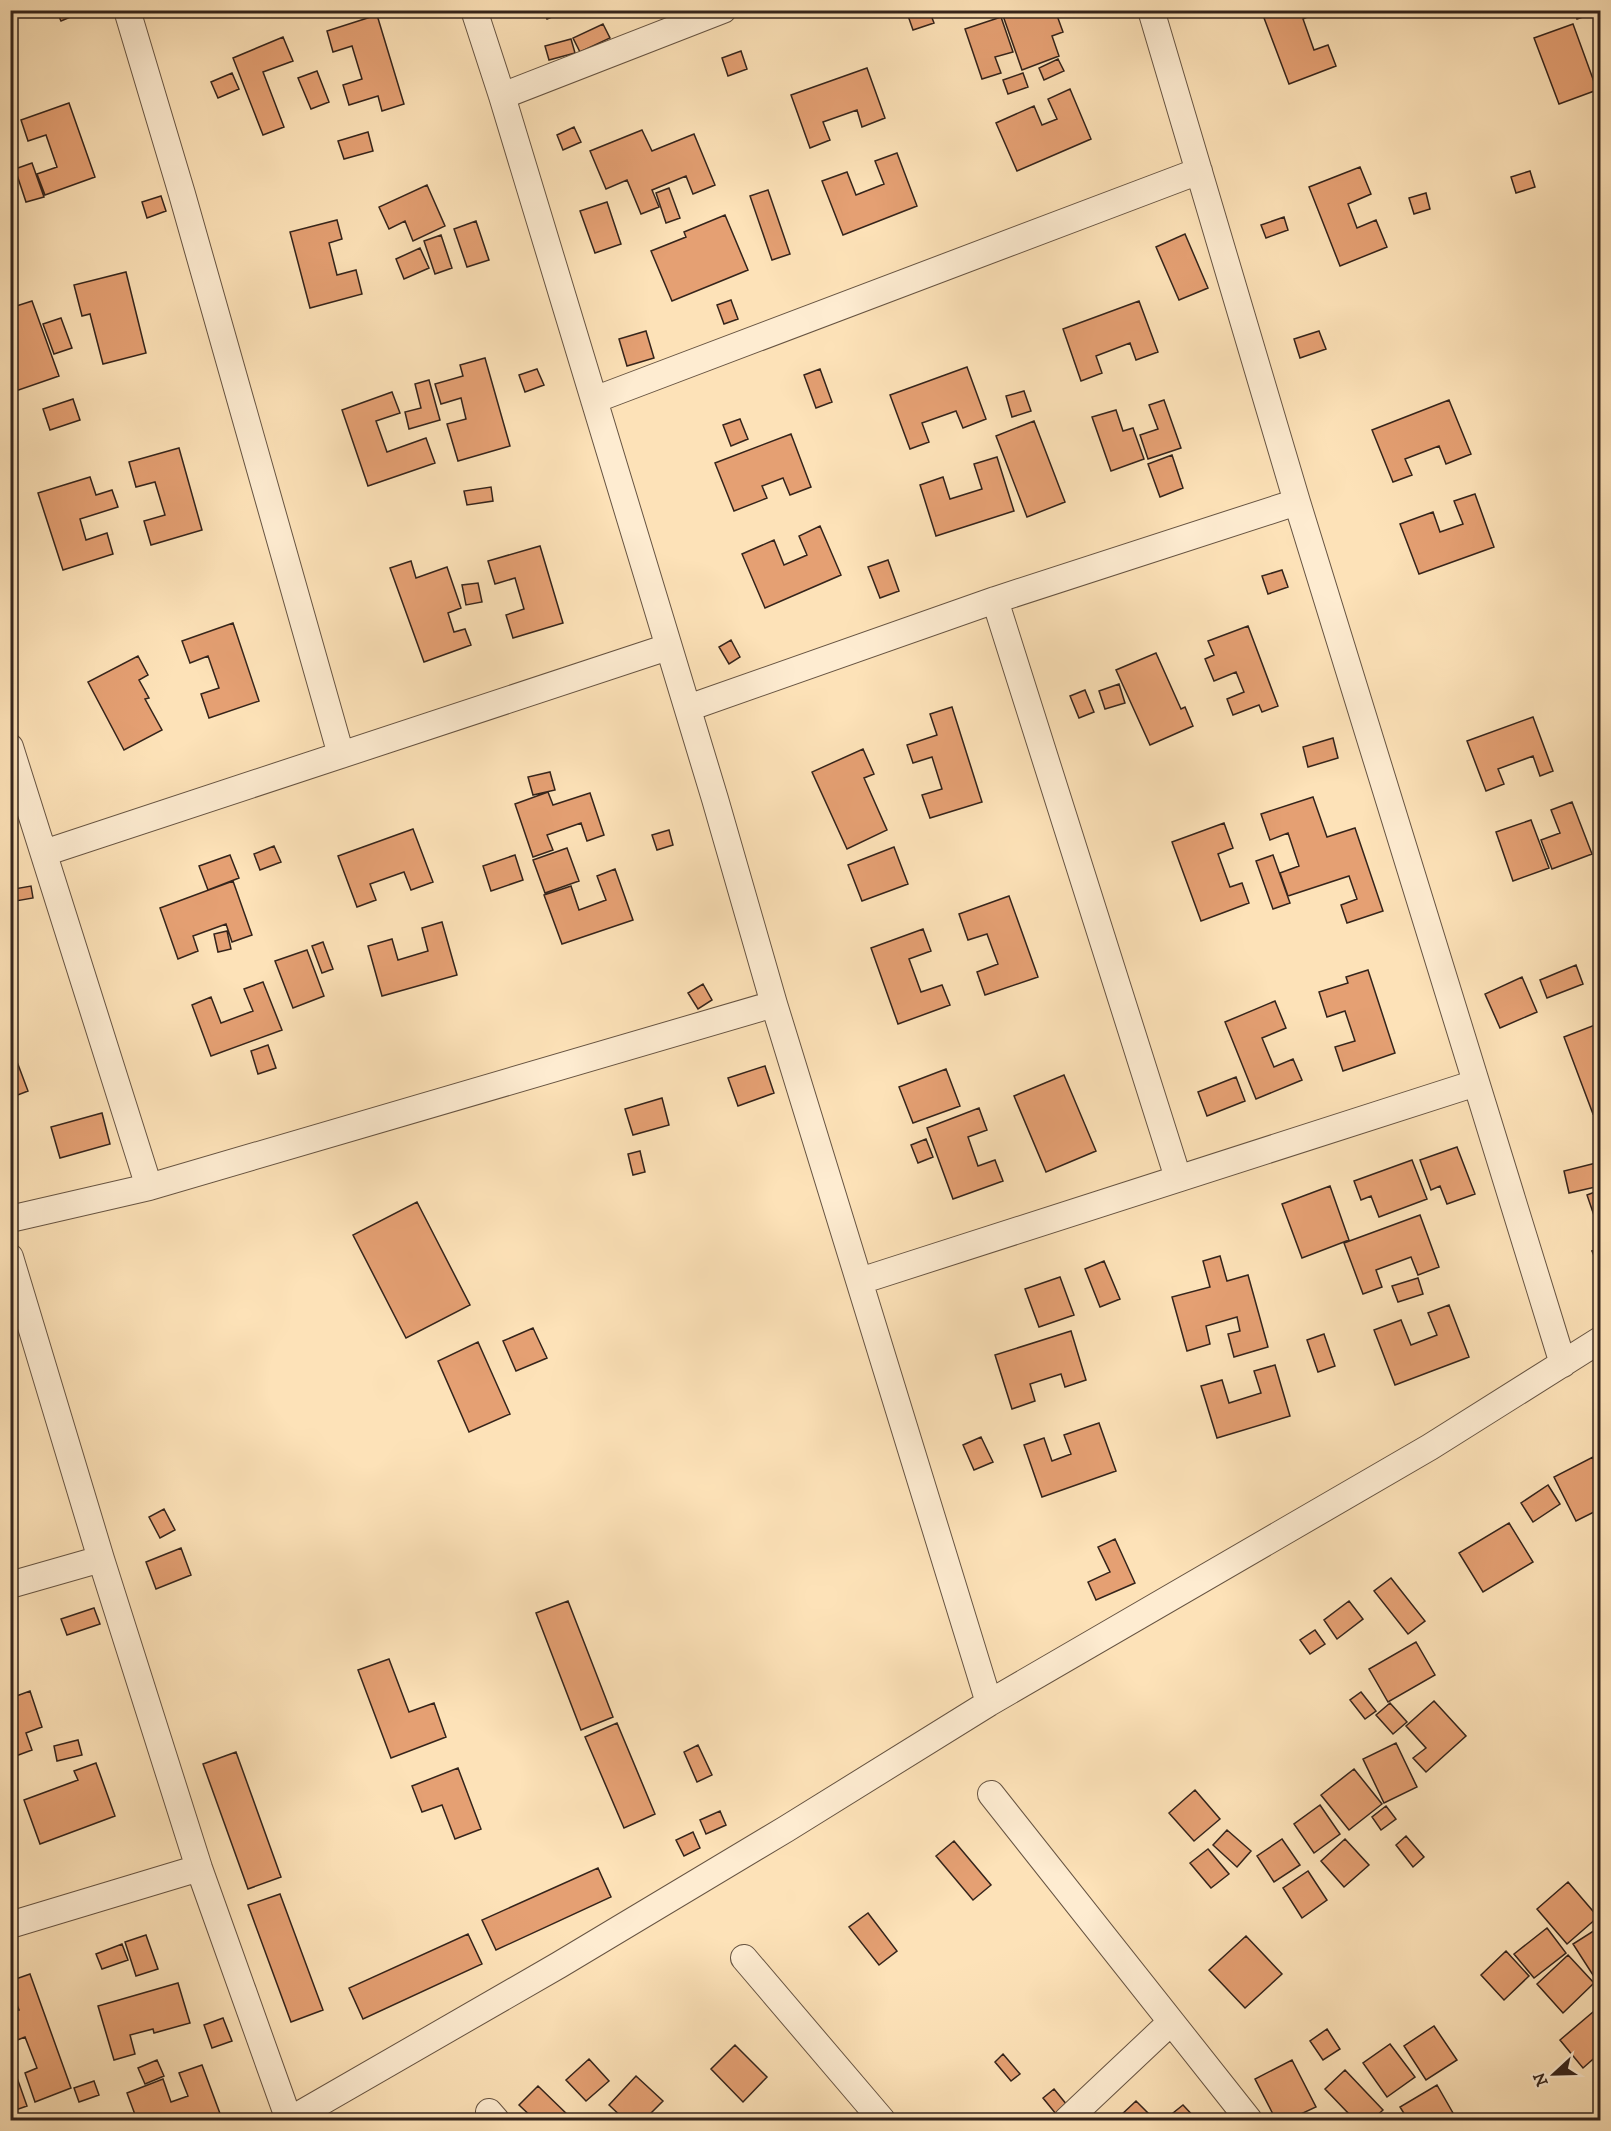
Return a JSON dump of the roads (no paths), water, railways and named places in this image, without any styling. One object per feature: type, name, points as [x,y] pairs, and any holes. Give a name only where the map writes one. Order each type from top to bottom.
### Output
[{"type":"street","points":[[127,10],[191,225],[341,754]]},
{"type":"street","points":[[474,10],[688,708],[774,1004],[988,1703]]},
{"type":"street","points":[[502,96],[723,10]]},
{"type":"street","points":[[1151,10],[1297,502],[1563,1364]]},
{"type":"street","points":[[594,400],[1199,171]]},
{"type":"street","points":[[688,708],[995,600],[1297,502]]},
{"type":"street","points":[[995,600],[1178,1178]]},
{"type":"street","points":[[44,853],[668,647]]},
{"type":"street","points":[[10,747],[149,1187]]},
{"type":"street","points":[[10,1219],[149,1187],[774,1004]]},
{"type":"street","points":[[860,1281],[1476,1083]]},
{"type":"street","points":[[10,1257],[199,1868],[289,2121],[559,1965],[786,1829],[988,1703],[1430,1447],[1600,1340]]},
{"type":"street","points":[[10,1585],[102,1559]]},
{"type":"street","points":[[991,1794],[1249,2121]]},
{"type":"street","points":[[10,1925],[199,1868]]},
{"type":"street","points":[[744,1958],[882,2121]]},
{"type":"street","points":[[1067,2121],[1171,2022]]}]
